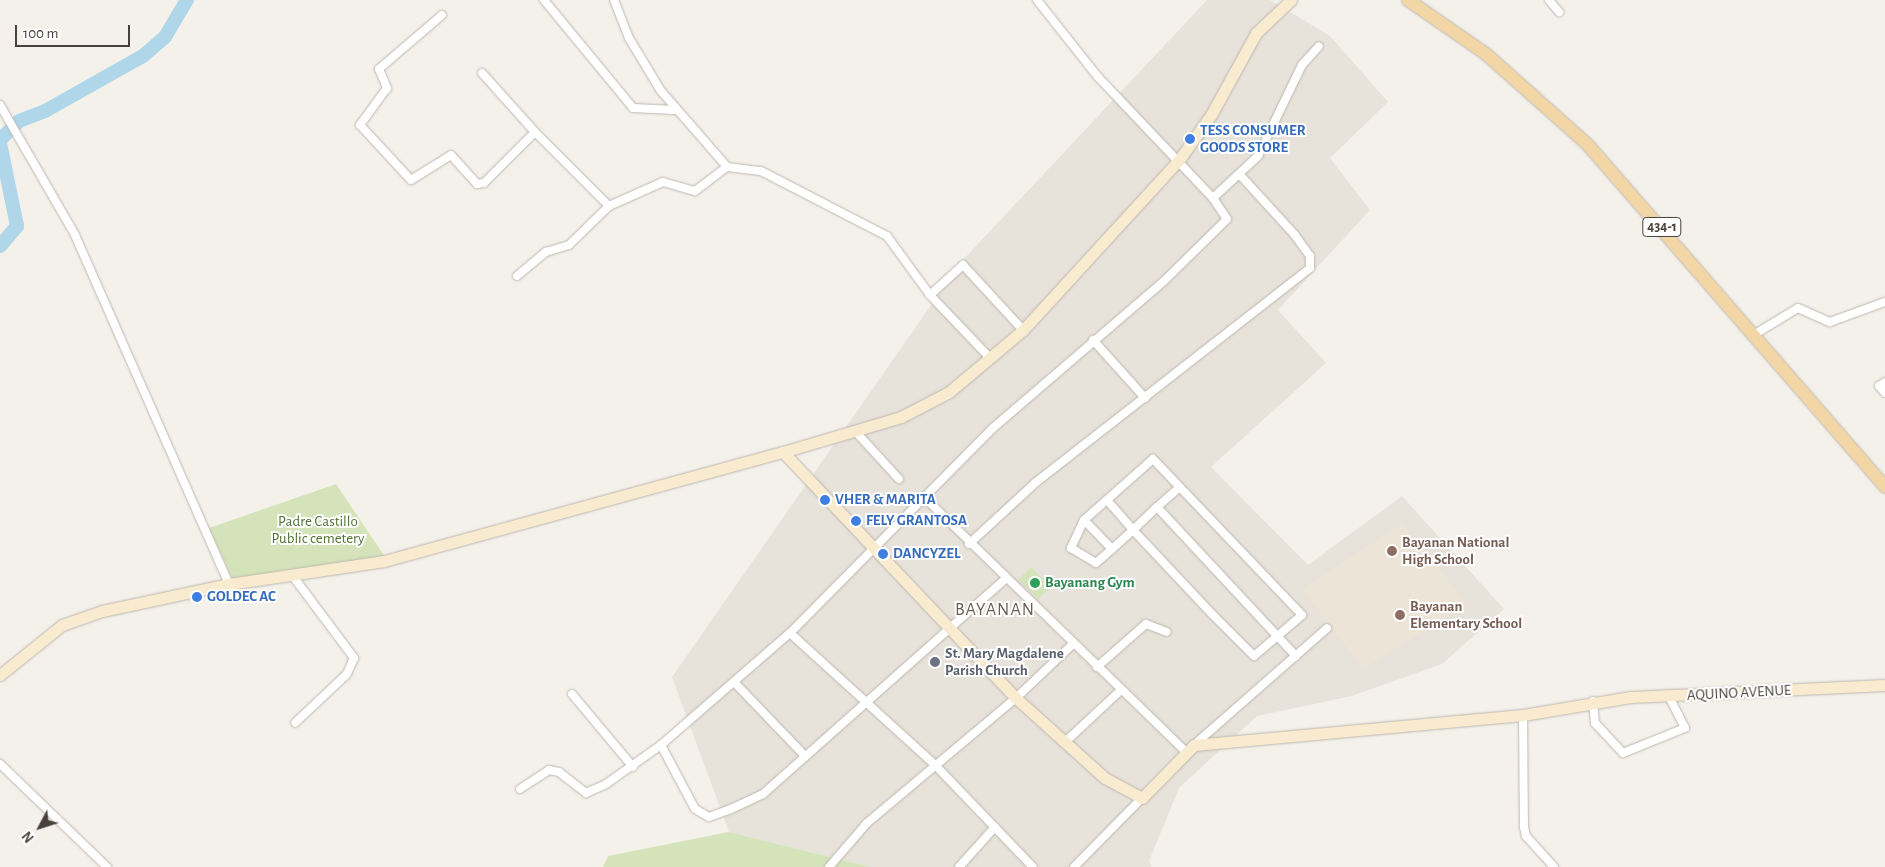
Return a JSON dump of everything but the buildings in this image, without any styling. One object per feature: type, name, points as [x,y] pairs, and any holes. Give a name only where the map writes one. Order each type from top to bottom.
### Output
[{"type":"main road","name":"434-1","points":[[1408,0],[1486,54],[1564,121],[1755,334],[1885,487]]},
{"type":"street","points":[[544,0],[633,108],[674,110]]},
{"type":"street","points":[[614,0],[629,38],[674,110],[727,167],[761,171],[887,236],[930,295],[990,358]]},
{"type":"street","points":[[520,789],[549,770],[559,772],[586,793],[633,767],[661,745],[790,633],[873,547],[925,498],[993,428],[1228,219],[1213,198],[1179,160],[1098,77],[1036,0]]},
{"type":"street","points":[[0,675],[62,625],[229,584],[384,561],[855,431],[901,417],[949,392],[1022,330],[1179,160],[1211,115],[1256,33],[1291,0]]},
{"type":"street","points":[[1549,0],[1559,12]]},
{"type":"street","points":[[442,15],[379,69],[387,88],[360,125],[411,180],[451,155],[477,184],[484,183],[535,132]]},
{"type":"street","points":[[1213,198],[1241,176],[1265,147],[1302,65],[1319,46]]},
{"type":"street","points":[[482,73],[535,132],[609,206]]},
{"type":"street","points":[[0,105],[75,236],[229,584]]},
{"type":"street","points":[[517,276],[546,252],[569,246],[609,206],[663,182],[695,191],[727,167]]},
{"type":"street","points":[[969,544],[1035,483],[1310,268],[1310,256],[1294,234],[1241,176]]},
{"type":"street","points":[[930,295],[963,265],[1022,330]]},
{"type":"street","points":[[1755,334],[1798,308],[1830,322],[1885,302]]},
{"type":"street","points":[[1094,340],[1145,398]]},
{"type":"street","points":[[1885,382],[1879,386],[1885,393]]},
{"type":"street","points":[[855,431],[899,479]]},
{"type":"street","points":[[783,452],[947,628],[1016,698],[1105,778],[1142,798]]},
{"type":"street","points":[[1107,500],[1133,530],[1254,656],[1302,615],[1180,487],[1153,459],[1084,520],[1071,548],[1096,563],[1112,550],[1133,530],[1157,507],[1180,487]]},
{"type":"street","points":[[925,498],[969,544],[1121,690],[1190,748]]},
{"type":"street","points":[[1157,507],[1296,656]]},
{"type":"street","points":[[1084,520],[1112,550]]},
{"type":"street","points":[[292,575],[354,658],[347,674],[295,723]]},
{"type":"street","points":[[661,745],[695,809],[709,818],[763,794],[805,756],[869,704],[947,628],[1005,579]]},
{"type":"street","points":[[1097,667],[1146,624],[1166,632]]},
{"type":"street","points":[[1074,867],[1190,748],[1327,628]]},
{"type":"street","points":[[790,633],[936,766],[1034,867]]},
{"type":"street","points":[[829,867],[867,823],[1016,698],[1073,644]]},
{"type":"street","points":[[734,682],[805,756]]},
{"type":"street","name":"AQUINO AVENUE","points":[[1190,748],[1523,715],[1593,702],[1669,696],[1885,685]]},
{"type":"street","points":[[1064,743],[1121,690]]},
{"type":"street","points":[[572,694],[633,767]]},
{"type":"street","points":[[1593,702],[1595,723],[1623,753],[1685,728],[1669,696]]},
{"type":"street","points":[[1523,715],[1524,828],[1526,836],[1554,867]]},
{"type":"street","points":[[0,764],[107,867]]},
{"type":"street","points":[[959,867],[995,827]]},
{"type":"shaded area","points":[[1207,0],[1270,0],[1330,36],[1388,102],[1330,158],[1370,210],[1278,310],[1326,363],[1211,467],[1308,565],[1402,496],[1504,609],[1442,664],[1352,696],[1257,716],[1179,788],[1149,861],[1152,867],[870,867],[729,832],[672,677],[961,262]]},
{"type":"shaded area","points":[[1403,523],[1467,604],[1363,669],[1302,589]]},
{"type":"green space","name":"Padre Castillo Public cemetery","points":[[336,484],[385,557],[232,578],[209,528]]},
{"type":"green space","name":"Bayanang Gym","points":[[1031,567],[1051,587],[1038,600],[1018,580]]},
{"type":"green space","points":[[729,832],[870,867],[603,867],[608,856]]},
{"type":"waterway","points":[[0,140],[19,121],[45,111],[143,56],[165,37],[187,0]]},
{"type":"waterway","points":[[0,143],[17,226],[0,246]]},
{"type":"place","name":"TESS CONSUMER GOODS STORE","points":[[1190,139]]},
{"type":"place","name":"VHER & MARITA","points":[[825,500]]},
{"type":"place","name":"FELY GRANTOSA","points":[[856,521]]},
{"type":"place","name":"Bayanan National High School","points":[[1392,551]]},
{"type":"place","name":"DANCYZEL","points":[[883,554]]},
{"type":"place","name":"Bayanang Gym","points":[[1035,583]]},
{"type":"place","name":"GOLDEC AC","points":[[197,597]]},
{"type":"place","name":"Bayanan Elementary School","points":[[1400,615]]},
{"type":"place","name":"St. Mary Magdalene Parish Church","points":[[935,662]]},
{"type":"district","name":"BAYANAN","points":[[995,610]]}]
